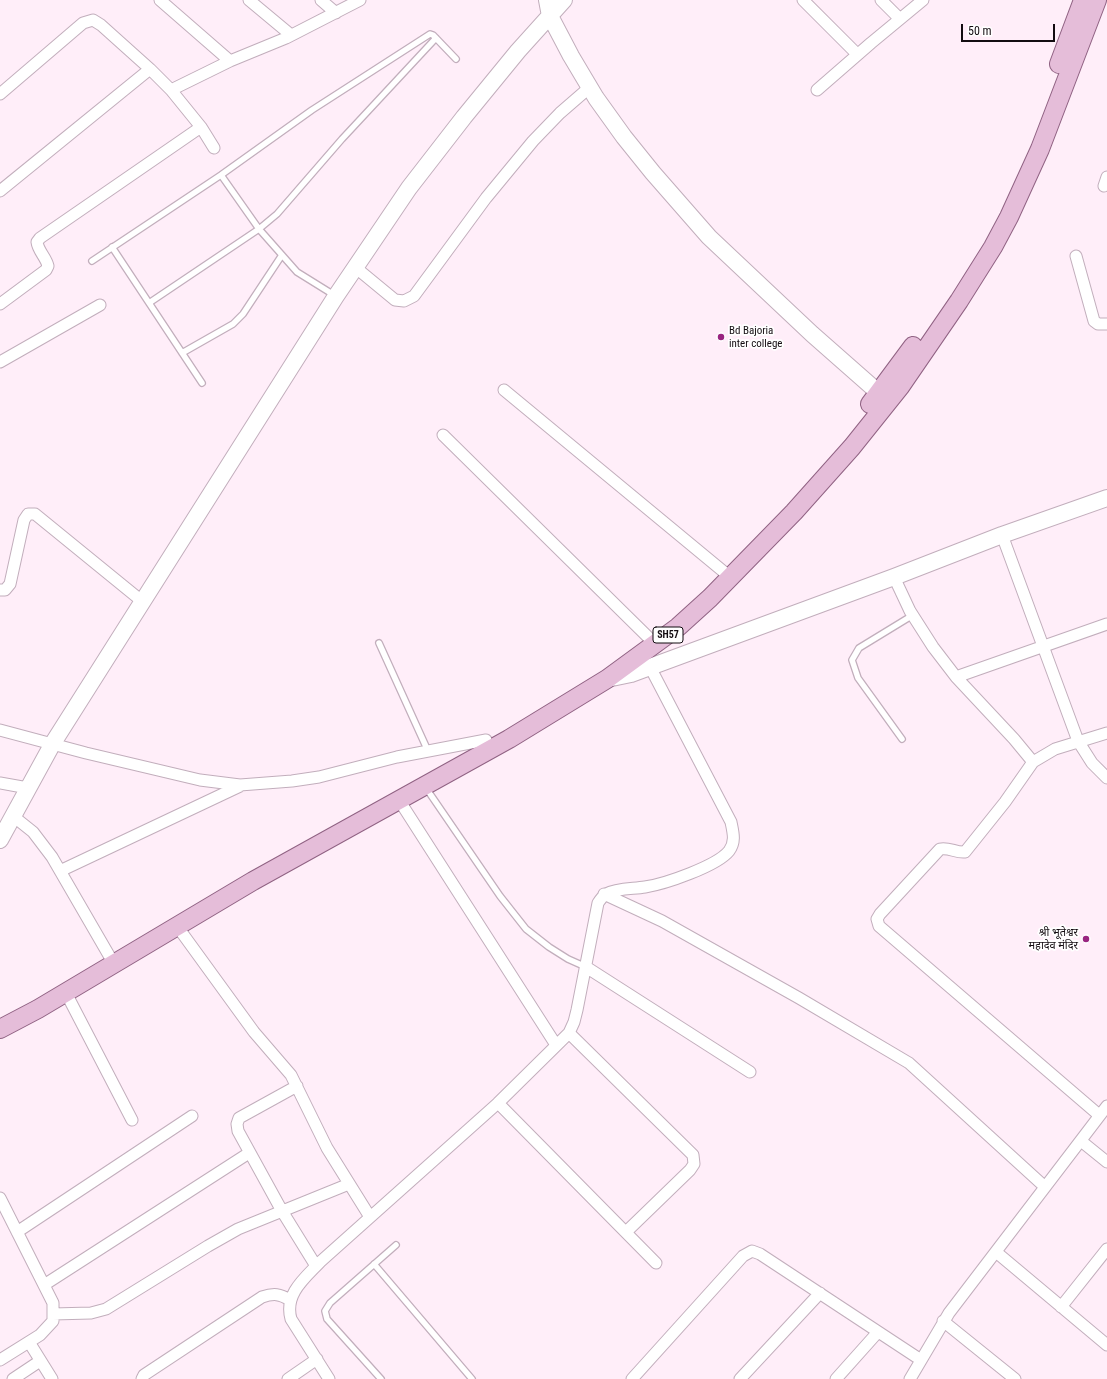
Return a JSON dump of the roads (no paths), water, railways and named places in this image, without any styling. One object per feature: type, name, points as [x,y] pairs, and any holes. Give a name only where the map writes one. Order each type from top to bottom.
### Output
[{"type":"main road","name":"SH57","points":[[0,1029],[66,993],[112,959],[486,740],[601,678],[673,620],[704,592],[785,506],[879,393],[950,296],[982,245],[998,215],[1029,148],[1083,0]]},
{"type":"main road","name":"SH57","points":[[0,1018],[177,926],[248,879],[399,800],[509,739],[678,627],[710,598],[794,512],[852,447],[900,387],[959,301],[993,247],[1009,217],[1040,149],[1097,0]]},
{"type":"street","points":[[160,0],[230,61]]},
{"type":"street","points":[[249,0],[291,35]]},
{"type":"street","points":[[321,0],[336,13]]},
{"type":"street","points":[[171,90],[230,61],[291,35],[360,0]]},
{"type":"street","points":[[547,0],[550,16],[590,88],[624,137],[654,174],[709,237],[812,334],[879,393]]},
{"type":"street","points":[[0,840],[53,743],[336,296],[409,188],[459,123],[518,51],[564,0]]},
{"type":"street","points":[[803,0],[857,54]]},
{"type":"street","points":[[881,0],[900,19]]},
{"type":"street","points":[[817,90],[857,54],[923,0]]},
{"type":"street","points":[[0,94],[83,23],[92,20],[101,25],[171,90],[201,128],[214,148]]},
{"type":"street","points":[[0,192],[150,70]]},
{"type":"street","points":[[356,267],[395,300],[404,301],[414,296],[486,198],[533,140],[560,113],[590,88]]},
{"type":"street","points":[[0,304],[46,270],[48,266],[47,262],[37,246],[37,242],[40,238],[201,128]]},
{"type":"street","points":[[1076,256],[1094,321],[1098,324],[1107,324]]},
{"type":"street","points":[[0,362],[100,305]]},
{"type":"street","points":[[504,390],[724,572]]},
{"type":"street","points":[[443,435],[650,638]]},
{"type":"street","points":[[601,678],[631,674],[894,577],[1002,535],[1107,498]]},
{"type":"street","points":[[0,590],[5,590],[10,584],[24,520],[28,514],[35,514],[143,602]]},
{"type":"street","points":[[1002,535],[1078,741],[1092,764],[1107,778]]},
{"type":"street","points":[[894,577],[913,615],[933,647],[956,677],[1014,739],[1033,762]]},
{"type":"street","points":[[956,677],[1107,624]]},
{"type":"street","points":[[330,1379],[291,1319],[289,1313],[290,1300],[297,1287],[316,1266],[498,1103],[569,1033],[574,1022],[598,903],[604,894],[647,887],[689,874],[717,861],[729,850],[734,838],[731,822],[650,667]]},
{"type":"street","points":[[0,730],[86,753],[200,780],[240,785],[292,781],[397,757],[486,740]]},
{"type":"street","points":[[1099,1116],[879,926],[877,919],[940,849],[945,848],[960,853],[965,852],[1005,802],[1033,762],[1055,749],[1107,733]]},
{"type":"street","points":[[0,783],[28,788]]},
{"type":"street","points":[[60,871],[240,785]]},
{"type":"street","points":[[399,800],[556,1045]]},
{"type":"street","points":[[13,816],[33,832],[45,847],[112,959]]},
{"type":"street","points":[[604,894],[662,921],[800,998],[909,1063],[1045,1187]]},
{"type":"street","points":[[177,926],[254,1032],[291,1075],[327,1148],[370,1217]]},
{"type":"street","points":[[586,967],[750,1072]]},
{"type":"street","points":[[66,993],[132,1120]]},
{"type":"street","points":[[569,1033],[693,1155],[694,1164],[690,1170],[626,1232]]},
{"type":"street","points":[[297,1086],[239,1118],[236,1124],[249,1153],[316,1266]]},
{"type":"street","points":[[498,1103],[656,1263]]},
{"type":"street","points":[[910,1379],[943,1321],[1107,1106]]},
{"type":"street","points":[[17,1232],[192,1116]]},
{"type":"street","points":[[1081,1141],[1107,1162]]},
{"type":"street","points":[[44,1285],[249,1153]]},
{"type":"street","points":[[53,1314],[91,1313],[106,1309],[238,1229],[349,1184]]},
{"type":"street","points":[[0,1198],[53,1303],[53,1321],[40,1335],[0,1360]]},
{"type":"street","points":[[1061,1307],[1107,1249]]},
{"type":"street","points":[[632,1379],[743,1256],[752,1251],[760,1254],[820,1292],[922,1360]]},
{"type":"street","points":[[996,1252],[1107,1345]]},
{"type":"street","points":[[740,1379],[820,1292]]},
{"type":"street","points":[[142,1379],[144,1375],[262,1297],[276,1294],[290,1300]]},
{"type":"street","points":[[943,1321],[1015,1379]]},
{"type":"street","points":[[836,1379],[878,1332]]},
{"type":"street","points":[[28,1342],[52,1379]]},
{"type":"street","points":[[288,1379],[316,1359]]},
{"type":"street","points":[[13,1379],[40,1361]]},
{"type":"lane","points":[[92,261],[220,175],[312,110],[430,34],[432,34],[456,59]]},
{"type":"lane","points":[[149,303],[259,229],[277,214],[342,139],[436,38]]},
{"type":"lane","points":[[220,175],[259,229],[297,272],[336,296]]},
{"type":"lane","points":[[112,247],[202,383]]},
{"type":"lane","points":[[182,353],[234,324],[243,314],[282,255]]},
{"type":"lane","points":[[902,740],[858,678],[852,660],[859,648],[913,615]]},
{"type":"lane","points":[[378,643],[428,751]]},
{"type":"lane","points":[[425,786],[500,896],[526,929],[549,947],[586,967]]},
{"type":"lane","points":[[381,1379],[327,1319],[325,1311],[330,1303],[396,1245]]},
{"type":"lane","points":[[374,1264],[472,1379]]},
{"type":"place","name":"Bd Bajoria inter college","points":[[721,337]]},
{"type":"place","name":"श्री भूतेश्वर महादेव मंदिर","points":[[1086,939]]}]
